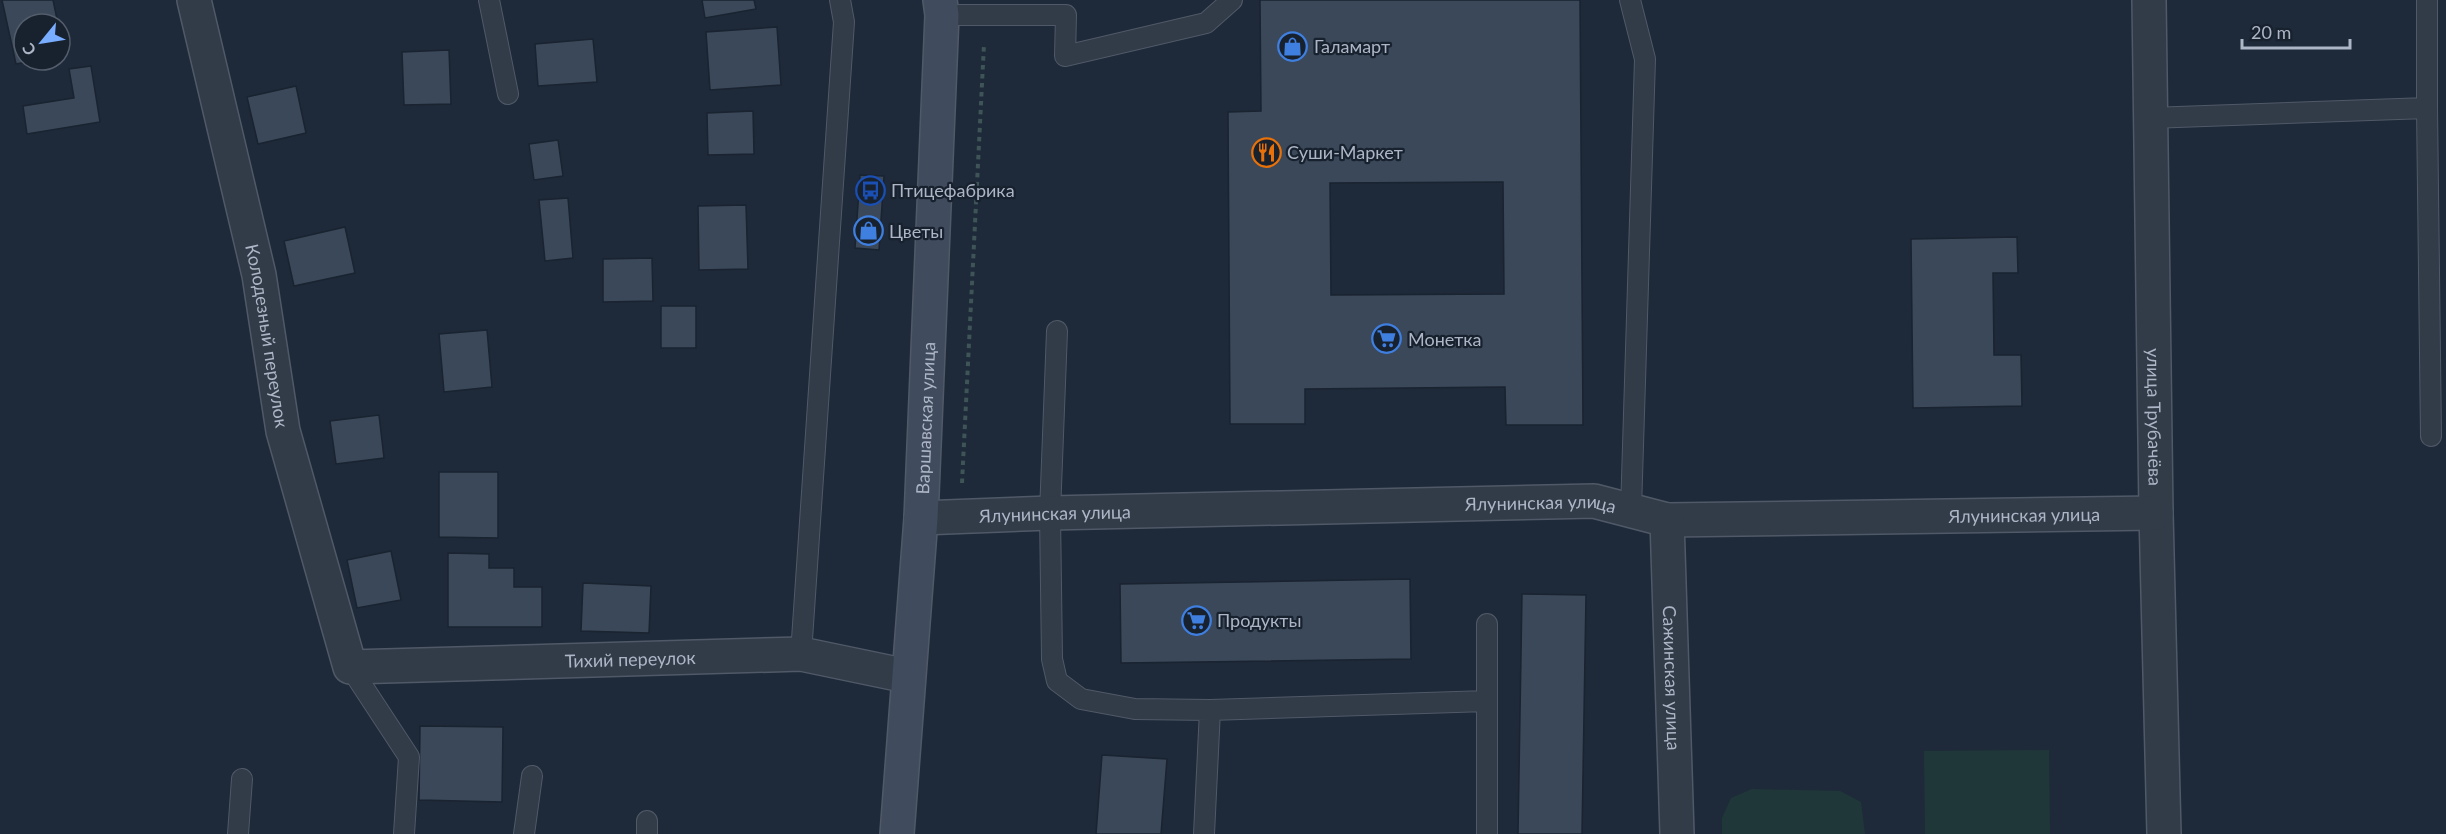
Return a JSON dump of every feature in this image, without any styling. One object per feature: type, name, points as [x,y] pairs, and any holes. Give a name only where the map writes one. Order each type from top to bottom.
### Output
[{"type":"main road","name":"Варшавская улица","points":[[897,834],[907,676],[921,518],[941,8]]},
{"type":"street","name":"Колодезный переулок","points":[[194,0],[259,274],[283,431],[350,668]]},
{"type":"street","name":"улица Трубачёва","points":[[2149,0],[2156,513],[2164,834]]},
{"type":"street","name":"Ялунинская улица","points":[[921,518],[1594,501],[1667,520],[2156,513]]},
{"type":"street","name":"Сажинская улица","points":[[1667,520],[1677,834]]},
{"type":"street","name":"Тихий переулок","points":[[350,668],[801,654],[907,676]]},
{"type":"lane","points":[[489,0],[508,94]]},
{"type":"lane","points":[[801,654],[844,22],[840,0]]},
{"type":"lane","points":[[941,8],[985,15],[1066,15],[1065,56],[1206,23],[1232,0]]},
{"type":"lane","points":[[1630,0],[1645,59],[1631,510]]},
{"type":"lane","points":[[2427,0],[2432,436]]},
{"type":"lane","points":[[2150,118],[2427,108]]},
{"type":"lane","points":[[1057,331],[1050,513],[1052,659],[1057,681],[1081,699],[1135,709],[1210,710],[1487,701]]},
{"type":"lane","points":[[1487,624],[1487,834]]},
{"type":"lane","points":[[350,668],[409,757],[404,834]]},
{"type":"lane","points":[[1204,834],[1210,710]]},
{"type":"lane","points":[[524,834],[532,776]]},
{"type":"lane","points":[[238,834],[242,779]]},
{"type":"path","points":[[960,517],[985,15]]},
{"type":"green space","points":[[2049,750],[2050,834],[1925,834],[1924,751]]},
{"type":"green space","points":[[1752,789],[1840,791],[1861,802],[1865,834],[1722,834],[1722,818],[1731,798]]},
{"type":"building","points":[[2,0],[53,0],[56,12],[12,12],[12,46]]},
{"type":"building","points":[[702,0],[754,0],[756,9],[705,18]]},
{"type":"building","points":[[1260,0],[1580,0],[1583,425],[1506,425],[1505,387],[1305,389],[1305,424],[1230,424],[1228,112],[1261,111]],"holes":[[[1503,182],[1504,294],[1331,295],[1330,183]]]},
{"type":"building","points":[[777,27],[781,85],[710,90],[706,32]]},
{"type":"building","points":[[593,39],[597,82],[538,86],[535,44]]},
{"type":"building","points":[[449,50],[451,104],[404,105],[402,52]]},
{"type":"building","points":[[91,66],[100,122],[27,134],[23,106],[74,98],[70,72],[72,72],[72,69]]},
{"type":"building","points":[[296,86],[306,133],[258,144],[247,97]]},
{"type":"building","points":[[753,111],[754,154],[708,155],[707,113]]},
{"type":"building","points":[[558,140],[563,176],[534,180],[529,144]]},
{"type":"building","points":[[860,175],[884,176],[879,250],[855,248]]},
{"type":"building","points":[[568,198],[573,258],[545,261],[539,200]]},
{"type":"building","points":[[746,205],[748,269],[699,270],[698,206]]},
{"type":"building","points":[[345,227],[355,273],[294,286],[284,241]]},
{"type":"building","points":[[2017,237],[2018,273],[1993,273],[1994,355],[2021,355],[2022,406],[1913,408],[1911,239]]},
{"type":"building","points":[[652,258],[653,301],[603,302],[603,259]]},
{"type":"building","points":[[661,306],[696,306],[696,348],[661,348]]},
{"type":"building","points":[[487,330],[492,387],[444,392],[439,334]]},
{"type":"building","points":[[379,415],[384,458],[336,464],[330,421]]},
{"type":"building","points":[[439,472],[498,472],[498,538],[439,537]]},
{"type":"building","points":[[391,551],[401,600],[357,608],[347,560]]},
{"type":"building","points":[[448,553],[489,554],[489,568],[514,568],[514,587],[542,587],[542,627],[448,627]]},
{"type":"building","points":[[1410,579],[1411,659],[1121,663],[1120,584]]},
{"type":"building","points":[[583,583],[651,586],[649,633],[581,631]]},
{"type":"building","points":[[1522,594],[1586,595],[1582,834],[1518,834]]},
{"type":"building","points":[[420,726],[503,727],[502,802],[419,800]]},
{"type":"building","points":[[1102,755],[1167,759],[1161,834],[1096,834]]},
{"type":"place","name":"Галамарт","points":[[1293,46]]},
{"type":"place","name":"Суши-Маркет","points":[[1266,152]]},
{"type":"place","name":"Птицефабрика","points":[[870,190]]},
{"type":"place","name":"Цветы","points":[[868,231]]},
{"type":"place","name":"Монетка","points":[[1387,339]]},
{"type":"place","name":"Продукты","points":[[1196,620]]}]
